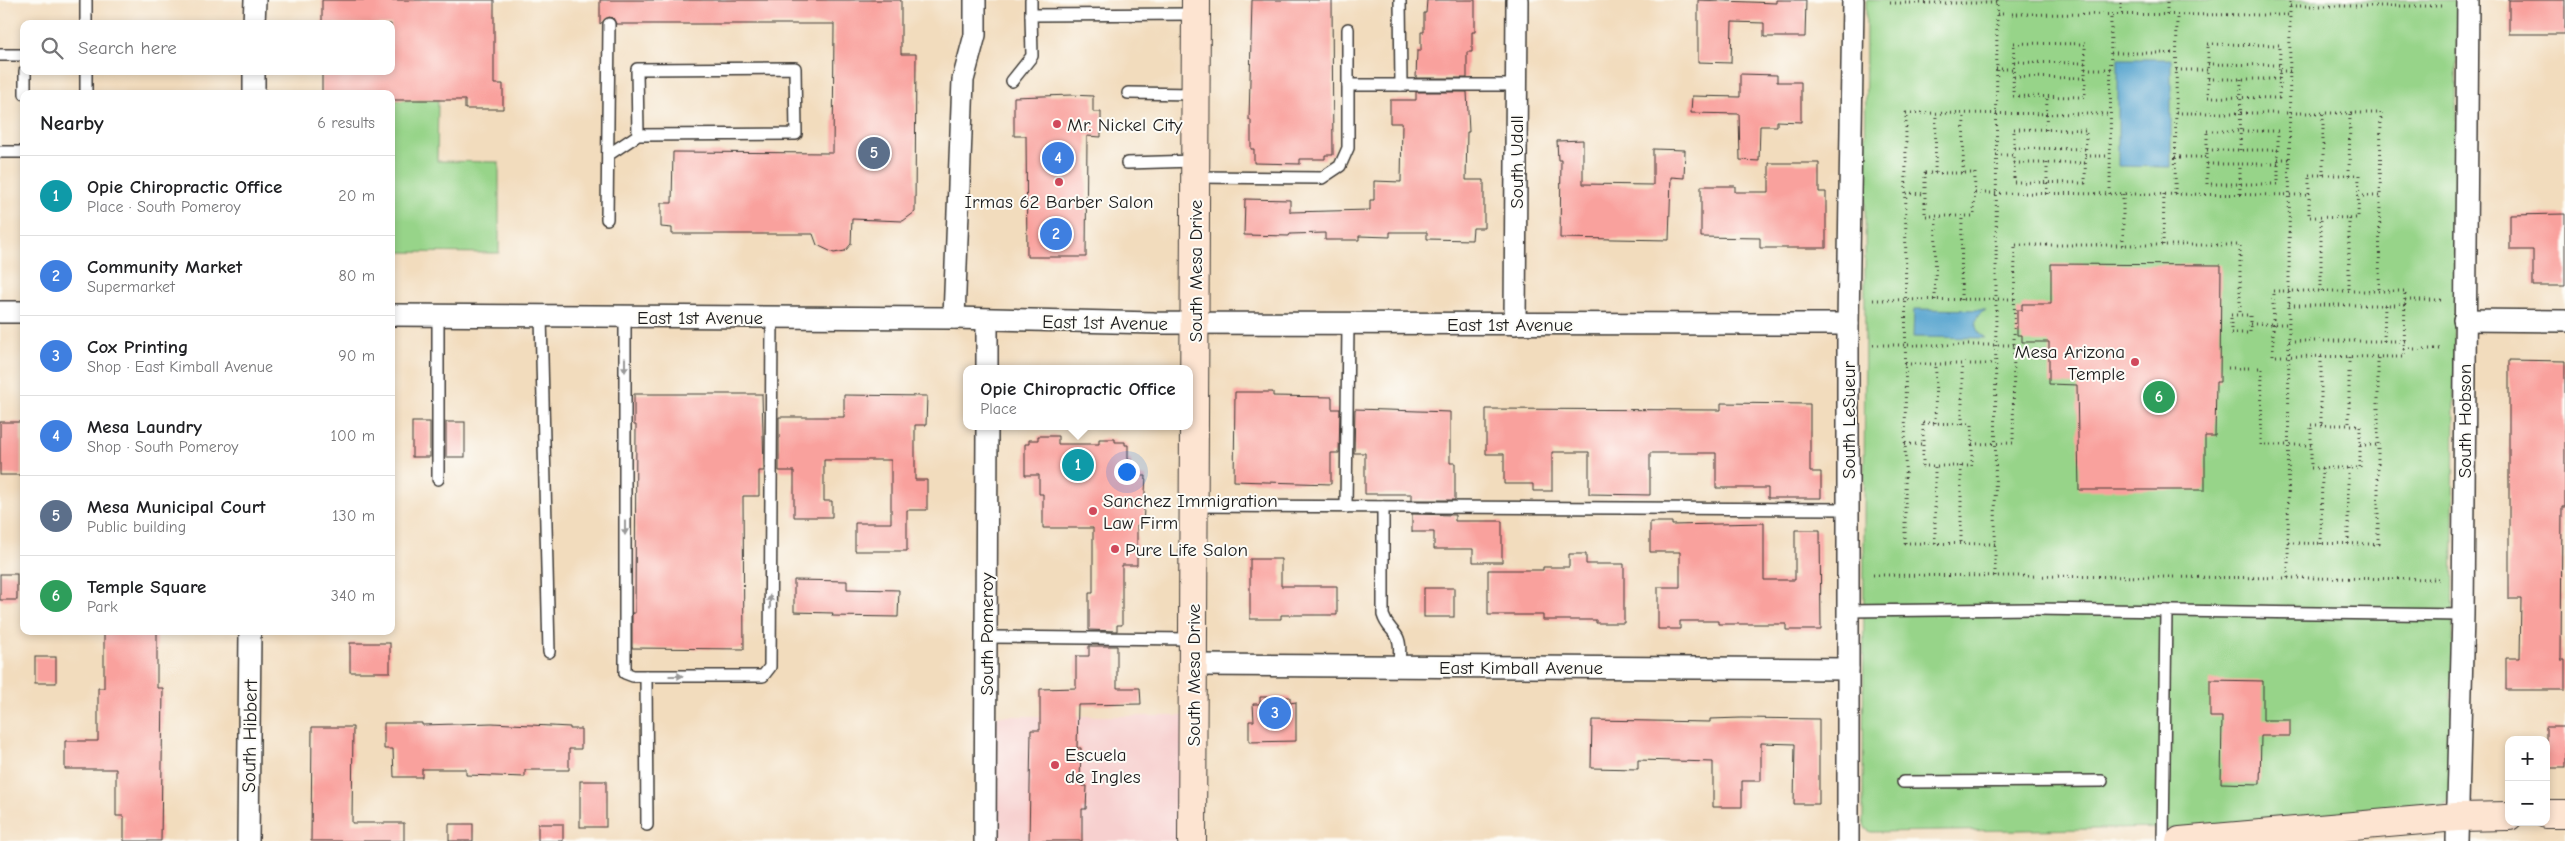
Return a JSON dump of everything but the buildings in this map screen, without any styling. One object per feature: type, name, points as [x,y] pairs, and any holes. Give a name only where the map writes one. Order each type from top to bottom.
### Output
[{"type":"main road","name":"South Mesa Drive","points":[[1192,841],[1196,7]]},
{"type":"main road","points":[[2550,814],[2565,814]]},
{"type":"main road","points":[[2180,841],[2457,829],[2505,817]]},
{"type":"street","points":[[254,20],[255,0]]},
{"type":"street","points":[[954,318],[963,80],[975,35],[975,0]]},
{"type":"street","name":"South Udall","points":[[1515,324],[1517,0]]},
{"type":"street","name":"South LeSueur","points":[[1848,841],[1848,324],[1853,0]]},
{"type":"street","name":"South Hobson","points":[[2457,829],[2463,615],[2468,0]]},
{"type":"street","points":[[254,75],[254,90]]},
{"type":"street","points":[[0,312],[20,312]]},
{"type":"street","name":"East 1st Avenue","points":[[395,315],[954,318],[1348,324],[1848,324]]},
{"type":"street","points":[[987,320],[987,365]]},
{"type":"street","points":[[2464,320],[2565,321]]},
{"type":"street","name":"South Pomeroy","points":[[985,841],[987,430]]},
{"type":"street","name":"South Hibbert","points":[[248,841],[250,635]]},
{"type":"street","name":"East Kimball Avenue","points":[[1193,652],[1399,666],[1848,669]]},
{"type":"lane","points":[[86,0],[86,20]]},
{"type":"lane","points":[[1012,81],[1032,56],[1031,0]]},
{"type":"lane","points":[[1400,0],[1401,85]]},
{"type":"lane","points":[[1031,15],[1196,7]]},
{"type":"lane","points":[[608,219],[610,24]]},
{"type":"lane","points":[[1127,163],[1322,178],[1340,166],[1348,148],[1348,29]]},
{"type":"lane","points":[[0,55],[20,55]]},
{"type":"lane","points":[[608,155],[638,135],[796,134],[795,68],[637,69],[638,135]]},
{"type":"lane","points":[[25,75],[25,90]]},
{"type":"lane","points":[[86,75],[86,90]]},
{"type":"lane","points":[[1348,85],[1516,85]]},
{"type":"lane","points":[[1128,93],[1196,94]]},
{"type":"lane","points":[[0,152],[20,152]]},
{"type":"lane","points":[[438,315],[438,479]]},
{"type":"lane","points":[[542,316],[550,652]]},
{"type":"lane","points":[[625,316],[625,673],[632,676],[763,676],[770,667],[772,317]]},
{"type":"lane","points":[[1346,507],[1348,324]]},
{"type":"lane","points":[[1194,506],[1848,509]]},
{"type":"lane","points":[[1383,507],[1383,615],[1386,626],[1396,635],[1399,643],[1399,666]]},
{"type":"lane","points":[[1848,611],[2166,611],[2463,615]]},
{"type":"lane","points":[[2163,841],[2166,611]]},
{"type":"lane","points":[[986,637],[1193,652]]},
{"type":"lane","points":[[646,676],[647,825]]},
{"type":"lane","points":[[1903,782],[2102,782]]},
{"type":"path","points":[[2121,0],[2121,14]]},
{"type":"path","points":[[2167,0],[2167,14]]},
{"type":"path","points":[[2288,578],[2290,0]]},
{"type":"path","points":[[1890,3],[1996,2],[1995,576]]},
{"type":"path","points":[[2290,6],[2444,6]]},
{"type":"path","points":[[1996,14],[2290,15]]},
{"type":"path","points":[[2110,194],[2111,14]]},
{"type":"path","points":[[2175,194],[2177,14]]},
{"type":"path","points":[[2014,43],[2085,44],[2085,97],[2013,96],[2014,62],[2014,43]]},
{"type":"path","points":[[2208,44],[2280,45],[2279,98],[2208,97],[2208,64],[2208,44]]},
{"type":"path","points":[[2111,53],[2176,53]]},
{"type":"path","points":[[2014,62],[2085,63]]},
{"type":"path","points":[[2208,64],[2280,65]]},
{"type":"path","points":[[1996,69],[2014,69]]},
{"type":"path","points":[[2085,69],[2111,69]]},
{"type":"path","points":[[2176,70],[2208,70]]},
{"type":"path","points":[[2279,71],[2290,71]]},
{"type":"path","points":[[2014,77],[2085,78]]},
{"type":"path","points":[[2208,78],[2279,79]]},
{"type":"path","points":[[2240,150],[2241,79]]},
{"type":"path","points":[[2046,130],[2047,96]]},
{"type":"path","points":[[1995,544],[1905,543],[1906,113],[2110,114]]},
{"type":"path","points":[[1935,173],[1936,113]]},
{"type":"path","points":[[2176,113],[2381,113],[2379,291]]},
{"type":"path","points":[[2323,113],[2323,174]]},
{"type":"path","points":[[2349,175],[2350,113]]},
{"type":"path","points":[[1963,173],[1964,114]]},
{"type":"path","points":[[2014,129],[2086,130],[2085,183],[2014,182],[2014,148],[2014,129]]},
{"type":"path","points":[[2207,131],[2278,132],[2278,184],[2206,184],[2207,150],[2207,131]]},
{"type":"path","points":[[2014,148],[2085,149]]},
{"type":"path","points":[[2207,150],[2278,150]]},
{"type":"path","points":[[1996,154],[2014,154]]},
{"type":"path","points":[[2085,156],[2110,156]]},
{"type":"path","points":[[2175,156],[2207,157]]},
{"type":"path","points":[[2278,159],[2289,159]]},
{"type":"path","points":[[2014,163],[2085,163]]},
{"type":"path","points":[[2047,163],[2047,194]]},
{"type":"path","points":[[2207,164],[2278,164]]},
{"type":"path","points":[[2240,164],[2240,194]]},
{"type":"path","points":[[1925,173],[1935,173],[1975,173],[1974,216],[1925,216],[1925,173]]},
{"type":"path","points":[[2309,174],[2323,174],[2359,175],[2358,218],[2309,217],[2309,174]]},
{"type":"path","points":[[1906,193],[1925,194]]},
{"type":"path","points":[[1975,193],[2309,194]]},
{"type":"path","points":[[2123,194],[2123,245]]},
{"type":"path","points":[[2163,245],[2164,194]]},
{"type":"path","points":[[2358,196],[2380,196]]},
{"type":"path","points":[[1935,300],[1936,216]]},
{"type":"path","points":[[1961,300],[1962,216]]},
{"type":"path","points":[[2321,291],[2322,218]]},
{"type":"path","points":[[2349,218],[2349,291]]},
{"type":"path","points":[[1972,444],[2013,443],[2015,245],[2240,245],[2240,315]]},
{"type":"path","points":[[2273,291],[2289,291],[2405,291],[2404,357],[2273,356],[2273,291]]},
{"type":"path","points":[[1873,300],[2014,299]]},
{"type":"path","points":[[2405,300],[2443,300]]},
{"type":"path","points":[[2289,305],[2405,306]]},
{"type":"path","points":[[2384,341],[2385,306]]},
{"type":"path","points":[[2231,315],[2250,315],[2250,324],[2250,333],[2231,333],[2231,315]]},
{"type":"path","points":[[2250,324],[2289,324]]},
{"type":"path","points":[[2289,341],[2404,341]]},
{"type":"path","points":[[1873,344],[2014,344]]},
{"type":"path","points":[[2404,349],[2443,349]]},
{"type":"path","points":[[2322,357],[2322,425]]},
{"type":"path","points":[[2349,357],[2349,425]]},
{"type":"path","points":[[2288,543],[2378,544],[2378,357]]},
{"type":"path","points":[[1905,364],[1995,364]]},
{"type":"path","points":[[1935,423],[1936,364]]},
{"type":"path","points":[[1962,364],[1962,424]]},
{"type":"path","points":[[2228,368],[2262,368],[2261,445],[2311,445]]},
{"type":"path","points":[[1923,423],[1935,423],[1972,424],[1972,466],[1923,466],[1923,423]]},
{"type":"path","points":[[2311,425],[2322,425],[2360,425],[2360,468],[2311,468],[2311,425]]},
{"type":"path","points":[[1905,444],[1923,444]]},
{"type":"path","points":[[2360,445],[2378,445]]},
{"type":"path","points":[[1934,543],[1935,466]]},
{"type":"path","points":[[1961,466],[1961,543]]},
{"type":"path","points":[[2321,544],[2322,468]]},
{"type":"path","points":[[2348,468],[2348,544]]},
{"type":"path","points":[[1873,575],[2443,579]]},
{"type":"shaded area","points":[[986,716],[1193,716],[1192,841],[985,841]]},
{"type":"green space","points":[[1866,0],[2457,0],[2451,794],[2447,804],[2434,810],[2250,827],[1871,832],[1866,829],[1863,822]]},
{"type":"green space","points":[[395,100],[438,100],[437,161],[499,162],[499,253],[395,252]]},
{"type":"water","points":[[2118,59],[2171,59],[2171,167],[2118,166]]},
{"type":"water","points":[[1914,309],[1985,310],[1978,316],[1976,327],[1985,338],[1913,337]]},
{"type":"place","name":"Mr. Nickel City","points":[[1057,124]]},
{"type":"place","name":"Mesa Municipal Court","points":[[874,153]]},
{"type":"place","name":"Mesa Laundry","points":[[1058,158]]},
{"type":"place","name":"Irmas 62 Barber Salon","points":[[1059,182]]},
{"type":"place","name":"Community Market","points":[[1056,234]]},
{"type":"place","name":"Mesa Arizona Temple","points":[[2135,362]]},
{"type":"place","name":"Temple Square","points":[[2159,397]]},
{"type":"place","name":"Opie Chiropractic Office","points":[[1078,465]]},
{"type":"place","name":"Sanchez Immigration Law Firm","points":[[1093,511]]},
{"type":"place","name":"Pure Life Salon","points":[[1115,549]]},
{"type":"place","name":"Cox Printing","points":[[1275,713]]},
{"type":"place","name":"Escuela de Ingles","points":[[1055,765]]}]
